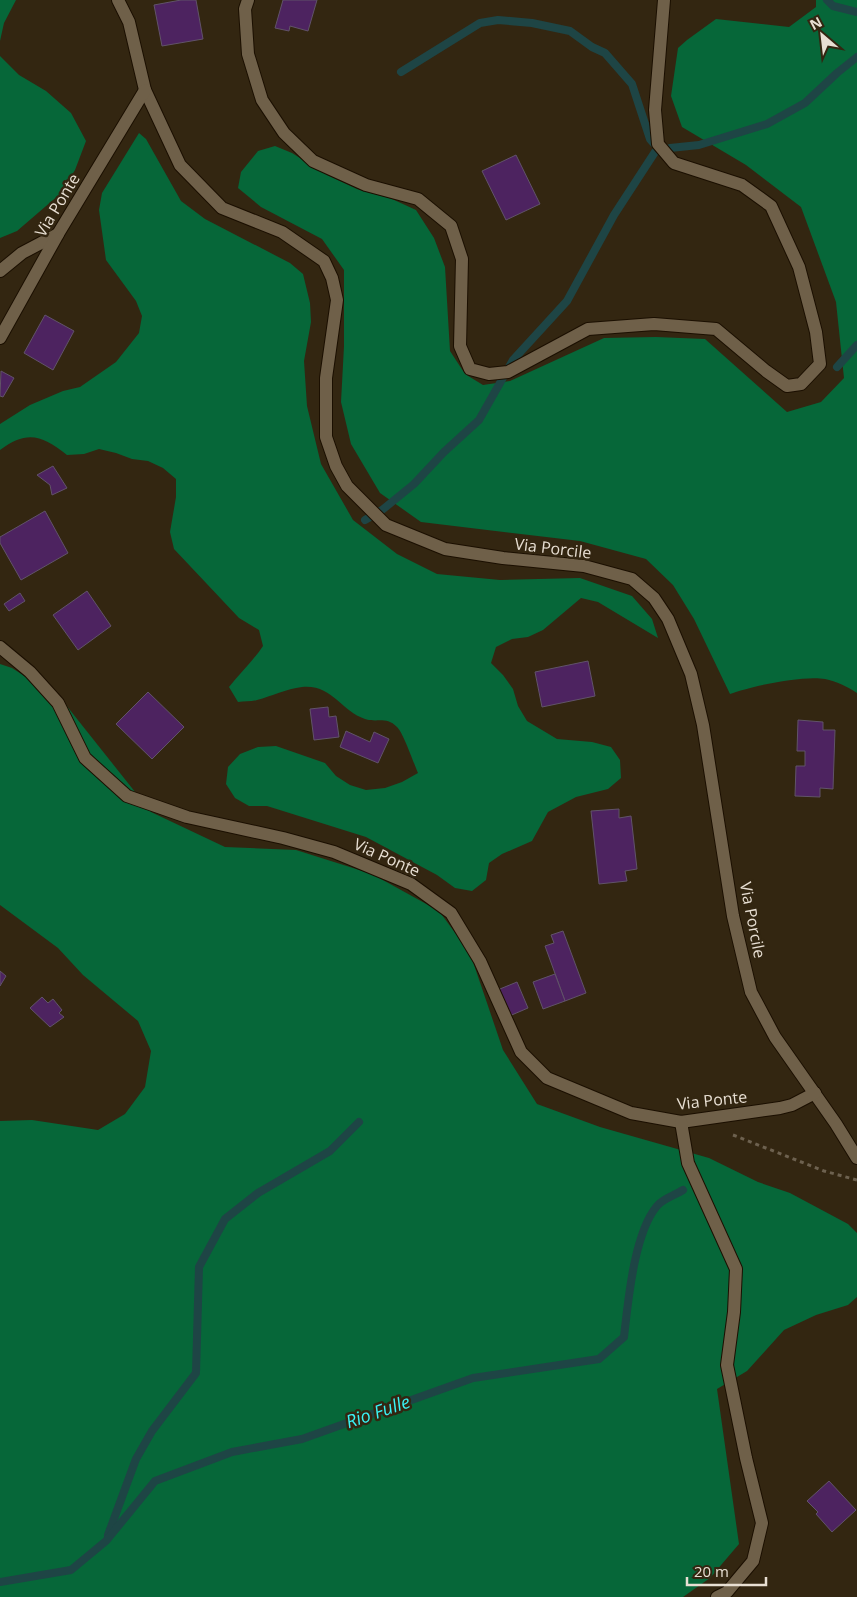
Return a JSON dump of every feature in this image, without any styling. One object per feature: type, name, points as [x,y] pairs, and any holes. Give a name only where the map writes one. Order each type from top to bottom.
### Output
[{"type":"street","name":"Via Porcile","points":[[118,0],[129,22],[145,90],[180,165],[222,208],[282,232],[324,261],[332,278],[337,300],[326,378],[326,438],[336,466],[348,486],[386,525],[445,549],[503,558],[584,566],[632,579],[654,598],[668,620],[693,683],[703,725],[733,916],[751,992],[775,1036],[857,1158]]},
{"type":"street","points":[[248,0],[245,9],[248,54],[262,100],[284,133],[313,161],[366,185],[418,199],[450,226],[462,259],[460,346],[470,369],[489,374],[508,372],[588,329],[654,324],[716,329],[787,386],[801,384],[820,364],[816,332],[799,267],[771,206],[742,185],[674,163],[658,144],[655,110],[664,0]]},
{"type":"street","name":"Via Ponte","points":[[0,338],[58,234],[145,90]]},
{"type":"street","points":[[0,271],[22,253],[58,234]]},
{"type":"street","name":"Via Ponte","points":[[0,647],[30,672],[58,703],[84,758],[127,796],[187,817],[283,838],[334,852],[411,884],[451,913],[480,961],[521,1052],[547,1078],[631,1113],[681,1122],[780,1108],[792,1105],[815,1093]]},
{"type":"street","points":[[681,1122],[688,1163],[736,1269],[734,1312],[727,1365],[746,1458],[762,1523],[753,1561],[727,1592],[717,1597]]},
{"type":"path","points":[[731,1134],[824,1170],[857,1180]]},
{"type":"green space","points":[[0,0],[16,0],[4,23],[0,41]]},
{"type":"green space","points":[[816,0],[857,0],[857,693],[833,681],[816,678],[778,682],[730,694],[694,619],[673,585],[646,559],[580,541],[421,522],[380,493],[351,444],[341,402],[344,346],[344,270],[322,239],[261,207],[238,188],[241,172],[258,151],[275,146],[292,153],[327,175],[357,189],[392,199],[416,210],[434,238],[445,267],[450,351],[465,374],[483,385],[510,381],[604,338],[656,337],[705,339],[787,412],[821,402],[844,378],[836,302],[801,207],[746,165],[682,127],[671,96],[678,48],[716,19],[789,27],[816,7]]},
{"type":"green space","points":[[0,56],[19,75],[46,91],[71,113],[86,141],[75,170],[60,194],[17,231],[0,238]]},
{"type":"green space","points":[[139,133],[146,139],[181,201],[205,219],[290,263],[303,274],[310,303],[311,322],[304,361],[307,406],[321,464],[353,520],[397,554],[437,574],[500,580],[580,578],[632,596],[652,619],[658,638],[598,602],[581,598],[543,630],[528,637],[512,639],[496,647],[491,663],[513,689],[518,706],[527,721],[557,739],[592,742],[611,747],[620,760],[621,778],[608,789],[576,797],[548,812],[532,841],[502,854],[489,863],[486,880],[472,891],[455,888],[437,875],[366,837],[267,806],[249,806],[235,798],[226,784],[228,767],[240,754],[258,747],[276,746],[325,763],[336,776],[350,785],[366,790],[385,788],[402,782],[418,773],[397,727],[385,721],[365,719],[321,690],[312,687],[302,687],[290,689],[255,701],[238,702],[229,687],[263,646],[259,630],[239,618],[174,549],[170,532],[176,497],[176,479],[163,468],[148,461],[132,459],[99,449],[84,454],[67,455],[42,439],[26,438],[18,440],[0,450],[0,424],[30,405],[63,391],[80,387],[116,362],[139,333],[142,316],[136,301],[106,260],[99,210],[102,193]]},
{"type":"green space","points":[[0,664],[12,668],[62,700],[151,812],[225,847],[296,850],[372,874],[439,911],[470,953],[503,1050],[537,1104],[600,1127],[709,1158],[758,1182],[790,1193],[848,1224],[857,1233],[857,1297],[848,1305],[816,1315],[784,1330],[747,1371],[717,1389],[739,1544],[710,1578],[683,1597],[0,1597],[0,1121],[32,1120],[98,1130],[125,1114],[145,1087],[151,1051],[138,1021],[83,975],[58,948],[0,905]]},
{"type":"building","points":[[181,0],[196,0],[203,39],[162,46],[154,5]]},
{"type":"building","points":[[283,0],[317,0],[308,31],[290,26],[289,31],[275,28]]},
{"type":"building","points":[[516,155],[540,204],[506,220],[482,171]]},
{"type":"building","points":[[45,315],[74,331],[53,370],[24,353]]},
{"type":"building","points":[[1,371],[14,378],[3,397],[0,396]]},
{"type":"building","points":[[53,466],[67,488],[52,495],[50,485],[37,475]]},
{"type":"building","points":[[45,511],[68,553],[21,580],[0,543],[0,537]]},
{"type":"building","points":[[87,591],[111,626],[78,650],[53,615]]},
{"type":"building","points":[[20,593],[25,601],[9,611],[4,604]]},
{"type":"building","points":[[588,661],[595,696],[542,707],[535,672]]},
{"type":"building","points":[[148,692],[184,727],[152,759],[116,724]]},
{"type":"building","points":[[328,707],[329,717],[336,716],[339,737],[314,740],[310,709]]},
{"type":"building","points":[[798,720],[823,722],[823,730],[835,730],[833,789],[820,788],[820,797],[795,796],[796,766],[805,766],[805,751],[797,751]]},
{"type":"building","points":[[346,731],[370,742],[374,732],[389,739],[378,763],[340,747]]},
{"type":"building","points":[[619,809],[619,818],[631,816],[637,869],[625,871],[627,881],[599,884],[591,811]]},
{"type":"building","points":[[563,931],[586,993],[565,1001],[545,946],[554,943],[551,935]]},
{"type":"building","points":[[0,971],[6,976],[0,986]]},
{"type":"building","points":[[555,974],[565,1001],[543,1009],[533,982]]},
{"type":"building","points":[[517,982],[528,1008],[507,1017],[495,991]]},
{"type":"building","points":[[42,997],[48,1003],[53,999],[62,1010],[59,1013],[64,1017],[50,1027],[30,1008]]},
{"type":"building","points":[[829,1481],[856,1510],[832,1532],[816,1514],[818,1512],[807,1501]]},
{"type":"waterway","points":[[827,0],[833,6],[857,12]]},
{"type":"waterway","points":[[401,72],[480,23],[498,20],[532,23],[570,31],[592,47],[605,53],[632,84],[650,139],[657,147]]},
{"type":"waterway","points":[[365,520],[382,510],[414,484],[444,452],[479,420],[513,360],[567,301],[614,215],[655,152],[670,148],[699,145],[767,124],[805,103],[857,57]]},
{"type":"waterway","points":[[837,367],[857,345]]},
{"type":"waterway","points":[[108,1535],[136,1459],[152,1431],[196,1373],[199,1267],[225,1219],[258,1193],[330,1151],[359,1122]]},
{"type":"waterway","name":"Rio Fulle","points":[[0,1582],[71,1570],[106,1541],[155,1481],[232,1452],[302,1439],[473,1378],[599,1359],[624,1337],[633,1268],[649,1218],[657,1206],[665,1199],[683,1190]]}]
